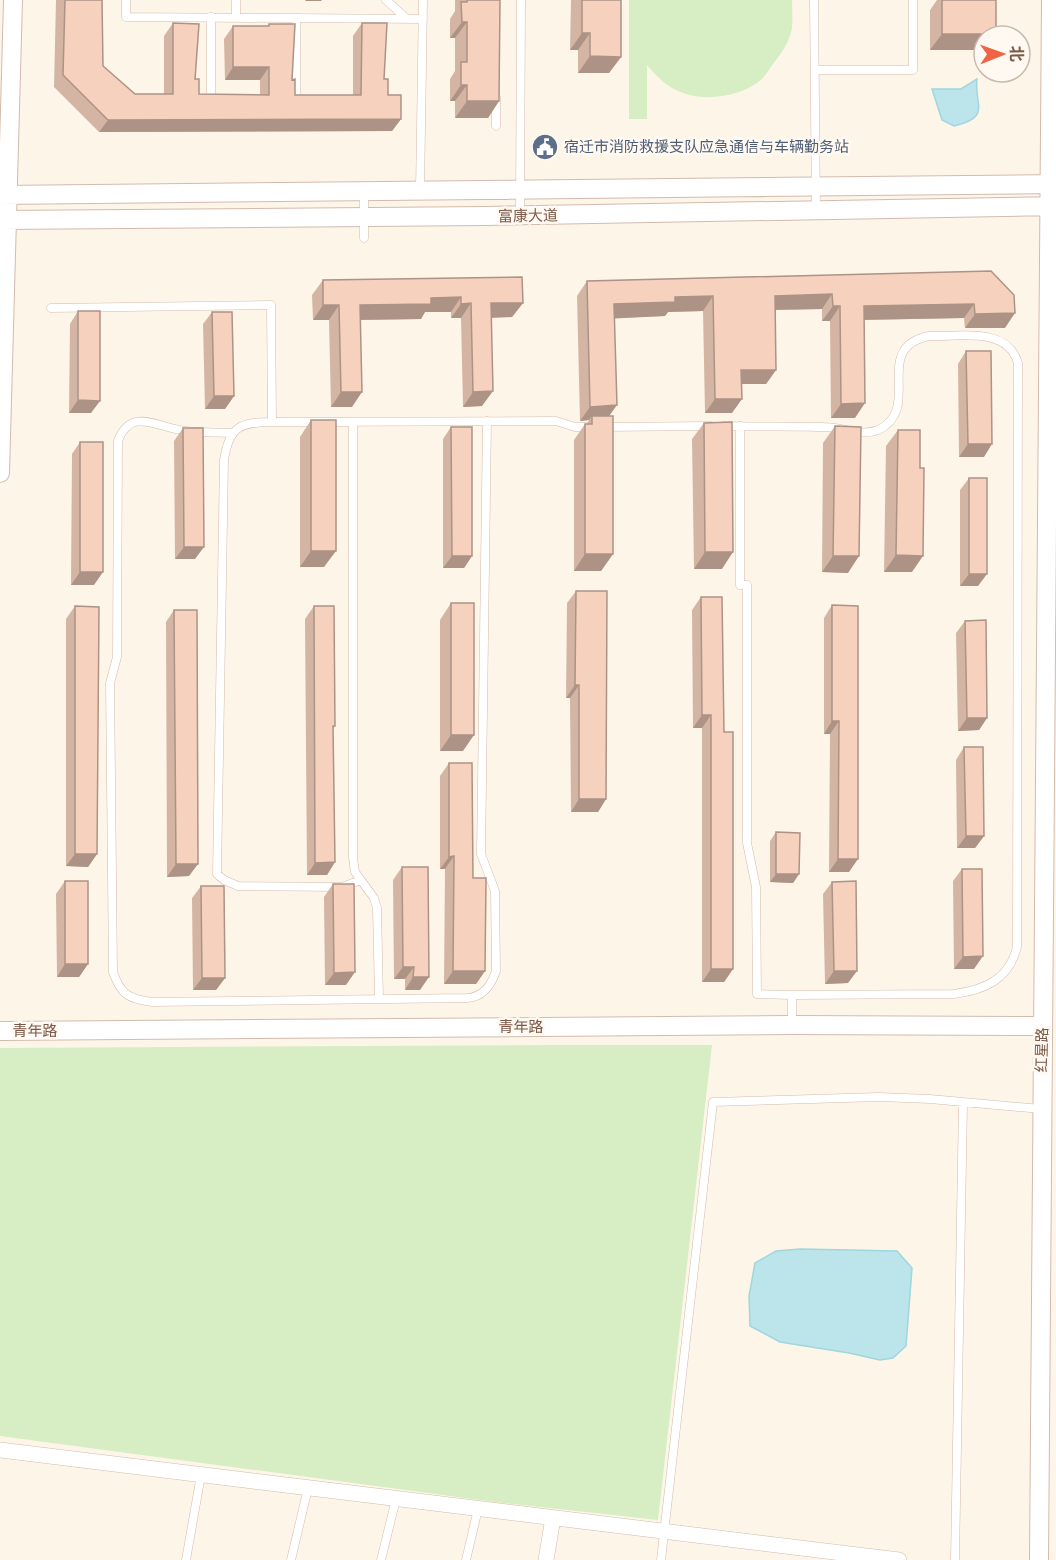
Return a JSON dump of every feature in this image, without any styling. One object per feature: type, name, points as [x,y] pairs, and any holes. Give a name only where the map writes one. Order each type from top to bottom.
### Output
[{"type":"street","points":[[0,473],[3,220],[13,0]]},
{"type":"street","name":"红星路","points":[[1039,1560],[1044,1112],[1042,1026],[1053,184],[1050,0]]},
{"type":"street","name":"富康大道","points":[[4,195],[1053,184]]},
{"type":"street","name":"富康大道","points":[[3,220],[520,216],[1052,206]]},
{"type":"street","name":"青年路","points":[[0,1031],[792,1025],[1042,1026]]},
{"type":"street","points":[[0,1450],[665,1532],[816,1556],[899,1560]]},
{"type":"street","points":[[546,1560],[553,1518]]},
{"type":"lane","points":[[126,0],[126,17],[423,19]]},
{"type":"lane","points":[[236,0],[236,18]]},
{"type":"lane","points":[[386,0],[407,19]]},
{"type":"lane","points":[[420,191],[423,0]]},
{"type":"lane","points":[[520,216],[521,0]]},
{"type":"lane","points":[[814,0],[816,211]]},
{"type":"lane","points":[[815,70],[913,70],[913,0]]},
{"type":"lane","points":[[211,17],[211,99]]},
{"type":"lane","points":[[296,18],[296,101]]},
{"type":"lane","points":[[496,92],[496,126]]},
{"type":"lane","points":[[364,191],[364,238]]},
{"type":"lane","points":[[51,308],[271,305],[272,423]]},
{"type":"lane","points":[[362,880],[342,887],[238,886],[217,874],[224,460],[227,444],[240,426],[251,422],[556,421],[575,427],[740,426],[827,427],[854,432],[876,431],[894,418],[899,408],[899,362],[903,350],[919,338],[940,336],[998,338],[1009,345],[1016,354],[1018,363],[1017,947],[1015,954],[1000,976],[984,988],[954,994],[757,994],[756,887],[747,843],[747,585],[740,585],[740,426]]},
{"type":"lane","points":[[233,433],[184,431],[147,421],[128,425],[122,431],[118,441],[117,657],[110,683],[113,972],[117,982],[125,995],[152,1002],[476,998],[492,983],[496,971],[497,903],[481,844],[487,422]]},
{"type":"lane","points":[[353,422],[353,858],[355,872],[374,898],[377,908],[379,999]]},
{"type":"lane","points":[[792,995],[792,1025]]},
{"type":"lane","points":[[661,1560],[713,1102],[879,1097],[1044,1112]]},
{"type":"lane","points":[[956,1560],[963,1103]]},
{"type":"lane","points":[[186,1560],[201,1475]]},
{"type":"lane","points":[[291,1560],[308,1488]]},
{"type":"lane","points":[[381,1560],[396,1499]]},
{"type":"lane","points":[[466,1560],[478,1509]]},
{"type":"green space","points":[[629,0],[792,0],[792,28],[785,47],[763,77],[745,90],[724,96],[703,97],[683,93],[663,82],[647,65],[647,119],[629,119]]},
{"type":"green space","points":[[712,1045],[658,1520],[495,1502],[0,1436],[0,1048]]},
{"type":"water","points":[[972,82],[977,84],[979,109],[973,119],[954,126],[942,120],[932,89],[961,89]]},
{"type":"water","points":[[800,1249],[897,1251],[912,1268],[906,1346],[893,1358],[880,1360],[780,1342],[750,1326],[749,1296],[755,1263],[776,1251]]},
{"type":"building","points":[[65,0],[102,0],[103,66],[135,94],[173,94],[173,23],[199,24],[195,79],[199,79],[199,94],[269,95],[269,67],[233,67],[233,26],[295,24],[292,80],[295,79],[295,95],[361,95],[362,23],[387,23],[384,79],[388,79],[388,95],[401,95],[401,119],[108,120],[63,75]]},
{"type":"building","points":[[467,0],[500,0],[499,101],[467,101],[467,85],[461,85],[461,62],[467,62],[467,22],[462,22],[461,2],[467,2]]},
{"type":"building","points":[[582,0],[621,0],[621,57],[590,56],[590,33],[582,33]]},
{"type":"building","points":[[942,0],[996,0],[996,24],[972,24],[972,34],[942,34]]},
{"type":"building","points":[[991,271],[1014,295],[1015,313],[975,314],[974,304],[864,306],[865,403],[841,404],[840,306],[833,306],[832,294],[775,296],[776,370],[741,370],[742,399],[715,399],[713,296],[675,297],[675,302],[614,304],[617,405],[590,407],[587,281]]},
{"type":"building","points":[[522,277],[523,303],[491,303],[493,391],[473,392],[471,303],[461,304],[461,297],[431,298],[431,304],[360,305],[362,392],[341,392],[339,305],[323,305],[323,280]]},
{"type":"building","points":[[78,311],[100,311],[100,401],[78,400]]},
{"type":"building","points":[[212,312],[232,312],[234,396],[214,396]]},
{"type":"building","points":[[966,351],[991,351],[992,444],[968,444]]},
{"type":"building","points":[[592,416],[613,416],[613,554],[585,554],[585,424],[592,424]]},
{"type":"building","points":[[311,420],[336,420],[336,551],[311,551]]},
{"type":"building","points":[[732,422],[733,552],[705,552],[704,423]]},
{"type":"building","points":[[835,426],[861,427],[859,556],[833,556]]},
{"type":"building","points":[[451,427],[472,427],[472,556],[452,556]]},
{"type":"building","points":[[183,428],[203,428],[204,547],[184,547]]},
{"type":"building","points":[[898,430],[920,430],[920,468],[924,468],[923,556],[896,555]]},
{"type":"building","points":[[80,442],[103,442],[103,572],[80,572]]},
{"type":"building","points":[[969,478],[987,478],[987,574],[969,574]]},
{"type":"building","points":[[576,591],[607,591],[606,799],[579,799],[579,685],[575,685]]},
{"type":"building","points":[[701,597],[722,597],[724,732],[733,732],[733,969],[711,969],[711,715],[702,715]]},
{"type":"building","points":[[451,603],[474,603],[474,735],[451,735]]},
{"type":"building","points":[[832,605],[858,606],[858,859],[838,859],[839,721],[832,721]]},
{"type":"building","points":[[75,606],[99,607],[97,854],[75,854]]},
{"type":"building","points":[[314,606],[334,606],[335,726],[333,726],[335,862],[315,863]]},
{"type":"building","points":[[174,610],[197,610],[198,864],[176,864]]},
{"type":"building","points":[[986,620],[987,718],[967,718],[965,621]]},
{"type":"building","points":[[964,747],[983,747],[984,836],[966,836]]},
{"type":"building","points":[[449,763],[472,763],[473,878],[486,878],[485,971],[453,971],[454,856],[449,857]]},
{"type":"building","points":[[776,832],[800,833],[799,874],[776,874]]},
{"type":"building","points":[[402,867],[428,867],[429,977],[413,977],[414,967],[403,967]]},
{"type":"building","points":[[962,869],[982,869],[983,956],[963,957]]},
{"type":"building","points":[[65,881],[88,881],[88,964],[65,964]]},
{"type":"building","points":[[856,881],[857,971],[834,971],[832,882]]},
{"type":"building","points":[[333,884],[354,884],[355,972],[334,973]]},
{"type":"building","points":[[201,886],[224,886],[225,978],[202,978]]},
{"type":"place","name":"宿迁市消防救援支队应急通信与车辆勤务站","points":[[545,147]]}]
